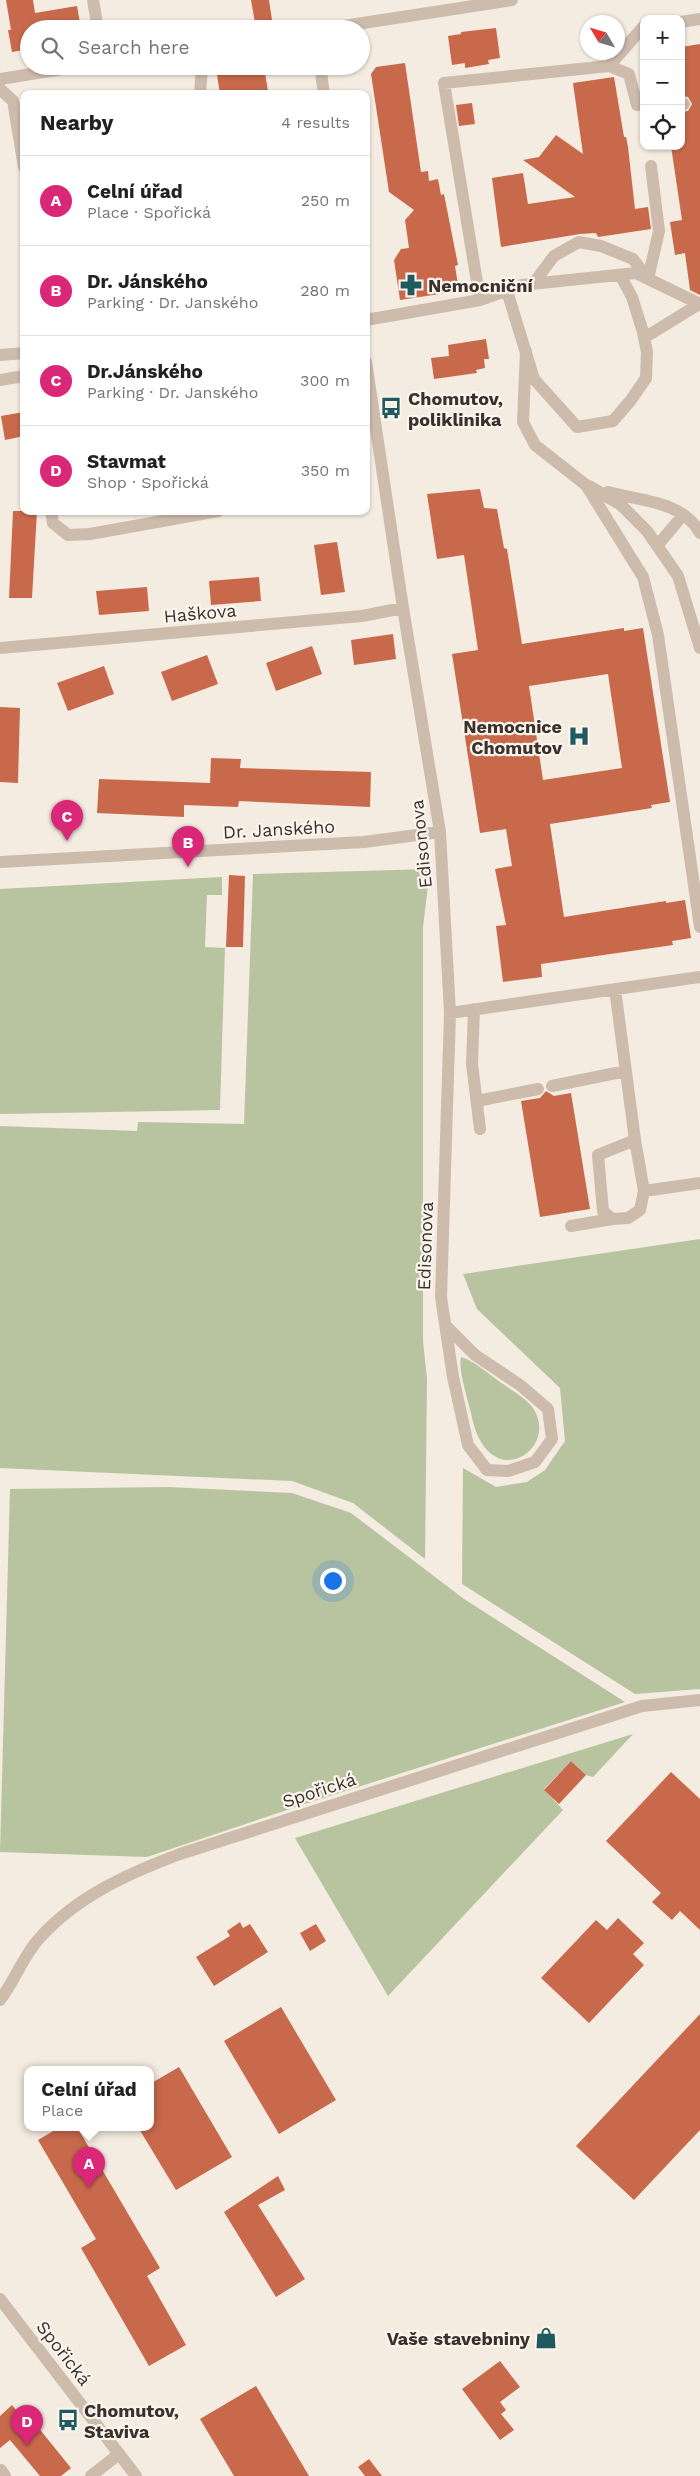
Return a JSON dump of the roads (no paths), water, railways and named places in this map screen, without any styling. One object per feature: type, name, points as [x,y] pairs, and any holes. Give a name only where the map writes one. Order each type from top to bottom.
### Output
[{"type":"street","points":[[93,0],[96,20]]},
{"type":"street","points":[[370,21],[512,0]]},
{"type":"street","points":[[685,21],[700,19]]},
{"type":"street","points":[[609,66],[640,31]]},
{"type":"street","points":[[480,300],[444,83],[609,66],[629,74],[637,105],[640,105]]},
{"type":"street","points":[[0,79],[25,75]]},
{"type":"street","points":[[200,90],[201,75]]},
{"type":"street","points":[[321,75],[323,90]]},
{"type":"street","points":[[0,89],[13,101],[20,142]]},
{"type":"street","points":[[648,279],[659,231],[651,166]]},
{"type":"street","points":[[533,284],[554,256],[579,242],[602,246],[633,259],[648,279]]},
{"type":"street","points":[[370,319],[480,300],[533,284],[636,273],[700,304]]},
{"type":"street","points":[[507,291],[534,379],[577,428],[612,421],[631,400],[646,378],[644,338],[632,297],[620,274]]},
{"type":"street","points":[[644,338],[700,304]]},
{"type":"street","points":[[526,351],[523,422],[534,445],[586,485],[621,505],[647,531],[678,576],[700,648]]},
{"type":"street","points":[[0,355],[20,357]]},
{"type":"street","points":[[0,380],[20,377]]},
{"type":"street","name":"Edisonova","points":[[370,389],[403,608],[440,832],[450,1013],[441,1296],[453,1377],[468,1445],[487,1470],[508,1472],[535,1462],[552,1439],[548,1409],[520,1385],[475,1355],[446,1326]]},
{"type":"street","points":[[586,485],[666,506],[695,523],[700,533]]},
{"type":"street","points":[[586,485],[643,577],[658,635],[700,927]]},
{"type":"street","points":[[52,515],[53,523],[68,535],[90,534],[196,515]]},
{"type":"street","points":[[657,546],[683,515]]},
{"type":"street","name":"Haškova","points":[[0,648],[362,616],[403,608]]},
{"type":"street","name":"Dr. Janského","points":[[0,862],[364,842],[440,832]]},
{"type":"street","points":[[450,1013],[700,977]]},
{"type":"street","points":[[571,1226],[628,1218],[640,1210],[644,1191],[635,1140],[615,989]]},
{"type":"street","points":[[474,1009],[472,1064],[480,1129]]},
{"type":"street","points":[[552,1086],[626,1071]]},
{"type":"street","points":[[476,1101],[538,1089]]},
{"type":"street","points":[[612,1219],[603,1212],[598,1155],[635,1140]]},
{"type":"street","points":[[644,1191],[700,1183]]},
{"type":"street","name":"Spořická","points":[[0,2000],[36,1942],[89,1896],[137,1870],[180,1854],[642,1706],[700,1700]]},
{"type":"street","name":"Spořická","points":[[0,2299],[136,2476]]},
{"type":"street","points":[[91,2476],[119,2454]]},
{"type":"place","name":"Nemocniční","points":[[411,285]]},
{"type":"place","name":"Chomutov, poliklinika","points":[[391,408]]},
{"type":"place","name":"Nemocnice Chomutov","points":[[579,736]]},
{"type":"place","name":"Dr.Jánského","points":[[67,841]]},
{"type":"place","name":"Dr. Jánského","points":[[188,867]]},
{"type":"place","name":"Celní úřad","points":[[89,2188]]},
{"type":"place","name":"Vaše stavebniny","points":[[546,2338]]},
{"type":"place","name":"Chomutov, Staviva","points":[[68,2420]]},
{"type":"place","name":"Stavmat","points":[[27,2446]]}]
